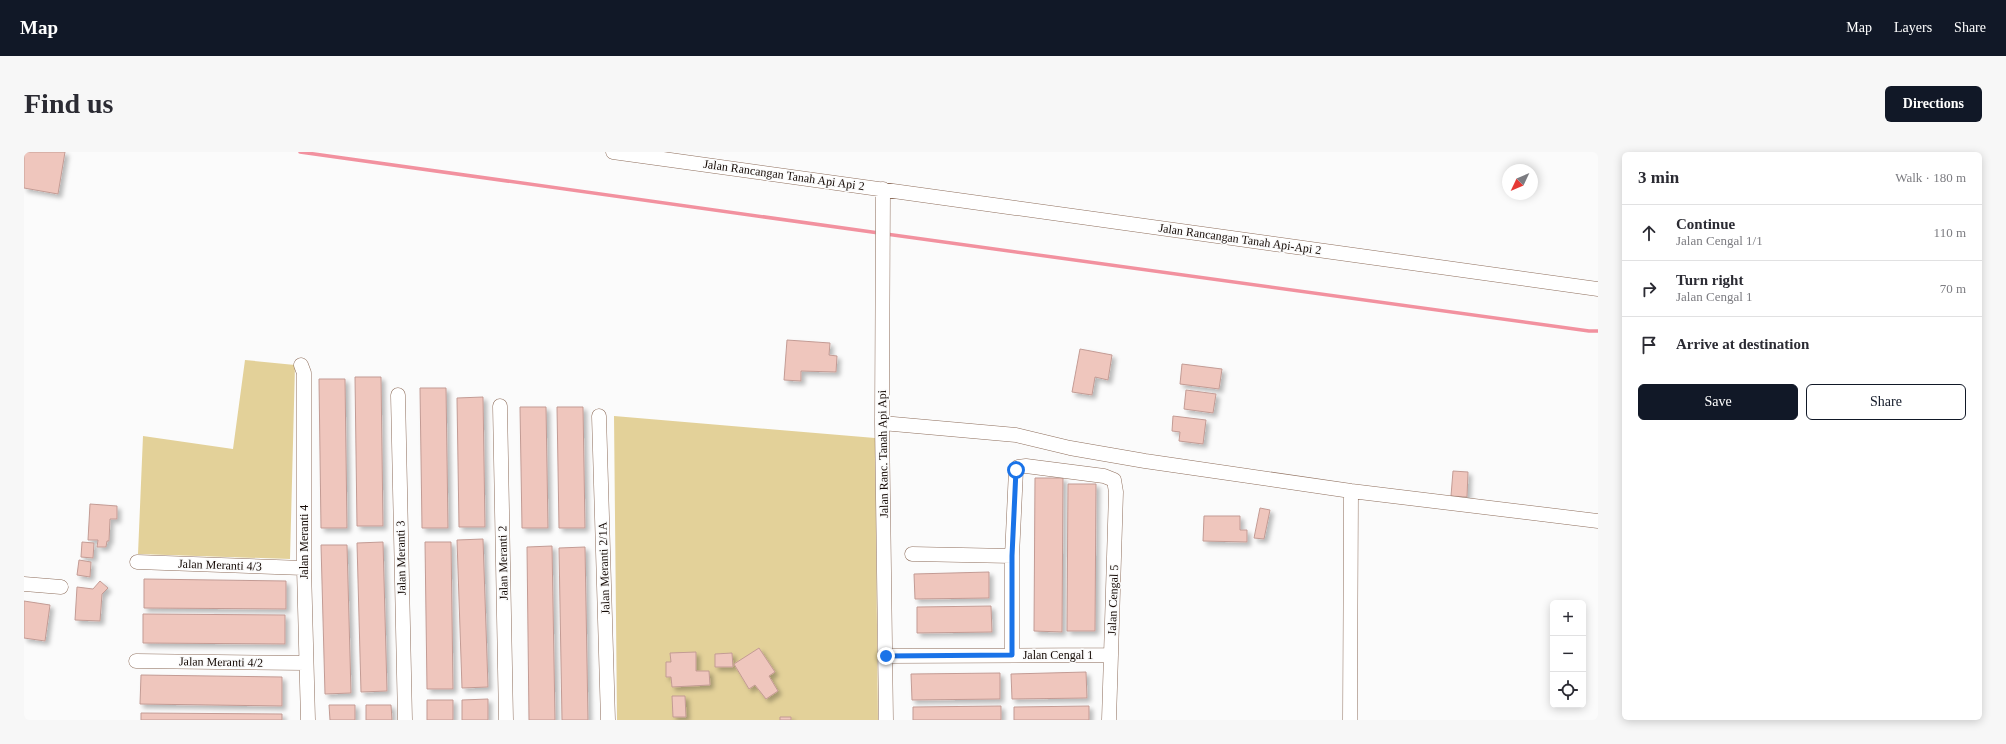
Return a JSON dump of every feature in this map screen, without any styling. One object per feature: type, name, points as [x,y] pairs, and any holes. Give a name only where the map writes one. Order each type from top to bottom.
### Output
[{"type":"street","name":"Jalan Rancangan Tanah Api Api 2","points":[[613,152],[883,189]]},
{"type":"street","name":"Jalan Ranc. Tanah Api Api","points":[[883,189],[882,423],[886,720]]},
{"type":"street","name":"Jalan Rancangan Tanah Api-Api 2","points":[[883,189],[1598,289]]},
{"type":"street","name":"Jalan Meranti 4","points":[[301,365],[304,373],[304,568],[308,720]]},
{"type":"street","name":"Jalan Meranti 3","points":[[398,395],[405,720]]},
{"type":"street","name":"Jalan Meranti 2","points":[[500,406],[506,720]]},
{"type":"street","name":"Jalan Meranti 2/1A","points":[[599,416],[608,720]]},
{"type":"street","points":[[882,423],[1016,435],[1070,448],[1145,462],[1351,491],[1598,521]]},
{"type":"street","name":"Jalan Cengal 5","points":[[1012,556],[1014,474],[1018,467],[1026,466],[1104,476],[1114,480],[1116,492],[1109,720]]},
{"type":"street","points":[[1350,720],[1351,491]]},
{"type":"street","points":[[912,554],[1012,556],[1012,655]]},
{"type":"street","name":"Jalan Meranti 4/3","points":[[137,562],[304,568]]},
{"type":"street","points":[[24,584],[61,588]]},
{"type":"street","name":"Jalan Cengal 1","points":[[886,656],[1111,655]]},
{"type":"street","name":"Jalan Meranti 4/2","points":[[136,661],[306,663]]},
{"type":"shaded area","points":[[245,360],[295,365],[290,559],[138,554],[143,436],[233,449]]},
{"type":"shaded area","points":[[614,416],[875,438],[878,720],[617,720]]},
{"type":"building","points":[[24,152],[65,152],[58,194],[24,188]]},
{"type":"building","points":[[787,340],[830,343],[829,355],[837,356],[836,372],[801,371],[801,381],[784,380]]},
{"type":"building","points":[[1080,349],[1112,355],[1108,380],[1095,377],[1092,395],[1072,392]]},
{"type":"building","points":[[1182,364],[1222,369],[1219,389],[1180,384]]},
{"type":"building","points":[[355,377],[381,377],[383,526],[357,526]]},
{"type":"building","points":[[319,379],[345,379],[347,528],[321,528]]},
{"type":"building","points":[[420,388],[446,388],[448,528],[422,528]]},
{"type":"building","points":[[1186,390],[1216,394],[1213,413],[1184,409]]},
{"type":"building","points":[[483,397],[485,527],[459,527],[457,398]]},
{"type":"building","points":[[520,407],[546,407],[548,528],[522,528]]},
{"type":"building","points":[[557,407],[583,407],[585,528],[559,528]]},
{"type":"building","points":[[1173,416],[1206,420],[1203,444],[1179,441],[1180,432],[1172,431]]},
{"type":"building","points":[[1453,471],[1468,472],[1467,497],[1451,496]]},
{"type":"building","points":[[1035,478],[1063,478],[1062,632],[1034,631]]},
{"type":"building","points":[[1068,484],[1096,484],[1095,631],[1067,631]]},
{"type":"building","points":[[90,504],[117,506],[117,519],[110,519],[109,541],[107,541],[106,547],[97,547],[98,540],[88,540]]},
{"type":"building","points":[[1260,508],[1270,510],[1264,539],[1254,538]]},
{"type":"building","points":[[1204,516],[1240,516],[1240,530],[1247,530],[1247,542],[1203,541]]},
{"type":"building","points":[[483,539],[488,687],[462,688],[457,540]]},
{"type":"building","points":[[82,542],[94,543],[93,558],[81,557]]},
{"type":"building","points":[[383,542],[387,691],[361,692],[357,543]]},
{"type":"building","points":[[425,542],[451,542],[453,689],[427,689]]},
{"type":"building","points":[[321,545],[347,545],[351,693],[325,694]]},
{"type":"building","points":[[552,546],[555,720],[529,720],[527,547]]},
{"type":"building","points":[[585,547],[588,720],[562,720],[559,548]]},
{"type":"building","points":[[79,560],[91,562],[90,577],[77,575]]},
{"type":"building","points":[[989,572],[989,598],[915,599],[914,574]]},
{"type":"building","points":[[144,579],[286,581],[286,609],[144,608]]},
{"type":"building","points":[[100,581],[108,588],[102,594],[100,621],[75,620],[77,587],[93,589]]},
{"type":"building","points":[[24,601],[50,605],[45,641],[24,638]]},
{"type":"building","points":[[991,606],[992,632],[917,633],[917,607]]},
{"type":"building","points":[[143,614],[285,615],[285,644],[143,643]]},
{"type":"building","points":[[759,648],[775,672],[769,676],[778,691],[766,699],[755,685],[749,689],[734,664]]},
{"type":"building","points":[[696,652],[696,671],[709,671],[710,685],[672,687],[671,677],[666,677],[666,662],[671,662],[670,653]]},
{"type":"building","points":[[732,653],[733,667],[715,667],[715,654]]},
{"type":"building","points":[[1086,672],[1087,698],[1012,699],[1011,674]]},
{"type":"building","points":[[1000,673],[1000,699],[912,700],[911,674]]},
{"type":"building","points":[[141,675],[282,677],[282,706],[140,704]]},
{"type":"building","points":[[672,696],[685,696],[686,717],[673,717]]},
{"type":"building","points":[[488,699],[488,720],[462,720],[462,700]]},
{"type":"building","points":[[427,700],[453,700],[453,720],[427,720]]},
{"type":"building","points":[[329,705],[355,705],[355,720],[330,720]]},
{"type":"building","points":[[366,705],[391,705],[392,720],[366,720]]},
{"type":"building","points":[[1001,706],[1001,720],[913,720],[913,707]]},
{"type":"building","points":[[1089,706],[1089,720],[1014,720],[1014,707]]},
{"type":"building","points":[[141,713],[282,714],[282,720],[141,720]]},
{"type":"building","points":[[780,717],[791,717],[791,720],[780,720]]},
{"type":"waterway","points":[[300,152],[879,233]]},
{"type":"waterway","points":[[886,234],[1589,331],[1598,331]]},
{"type":"route","points":[[886,656],[1012,655],[1012,556],[1014,474],[1016,470]]}]
